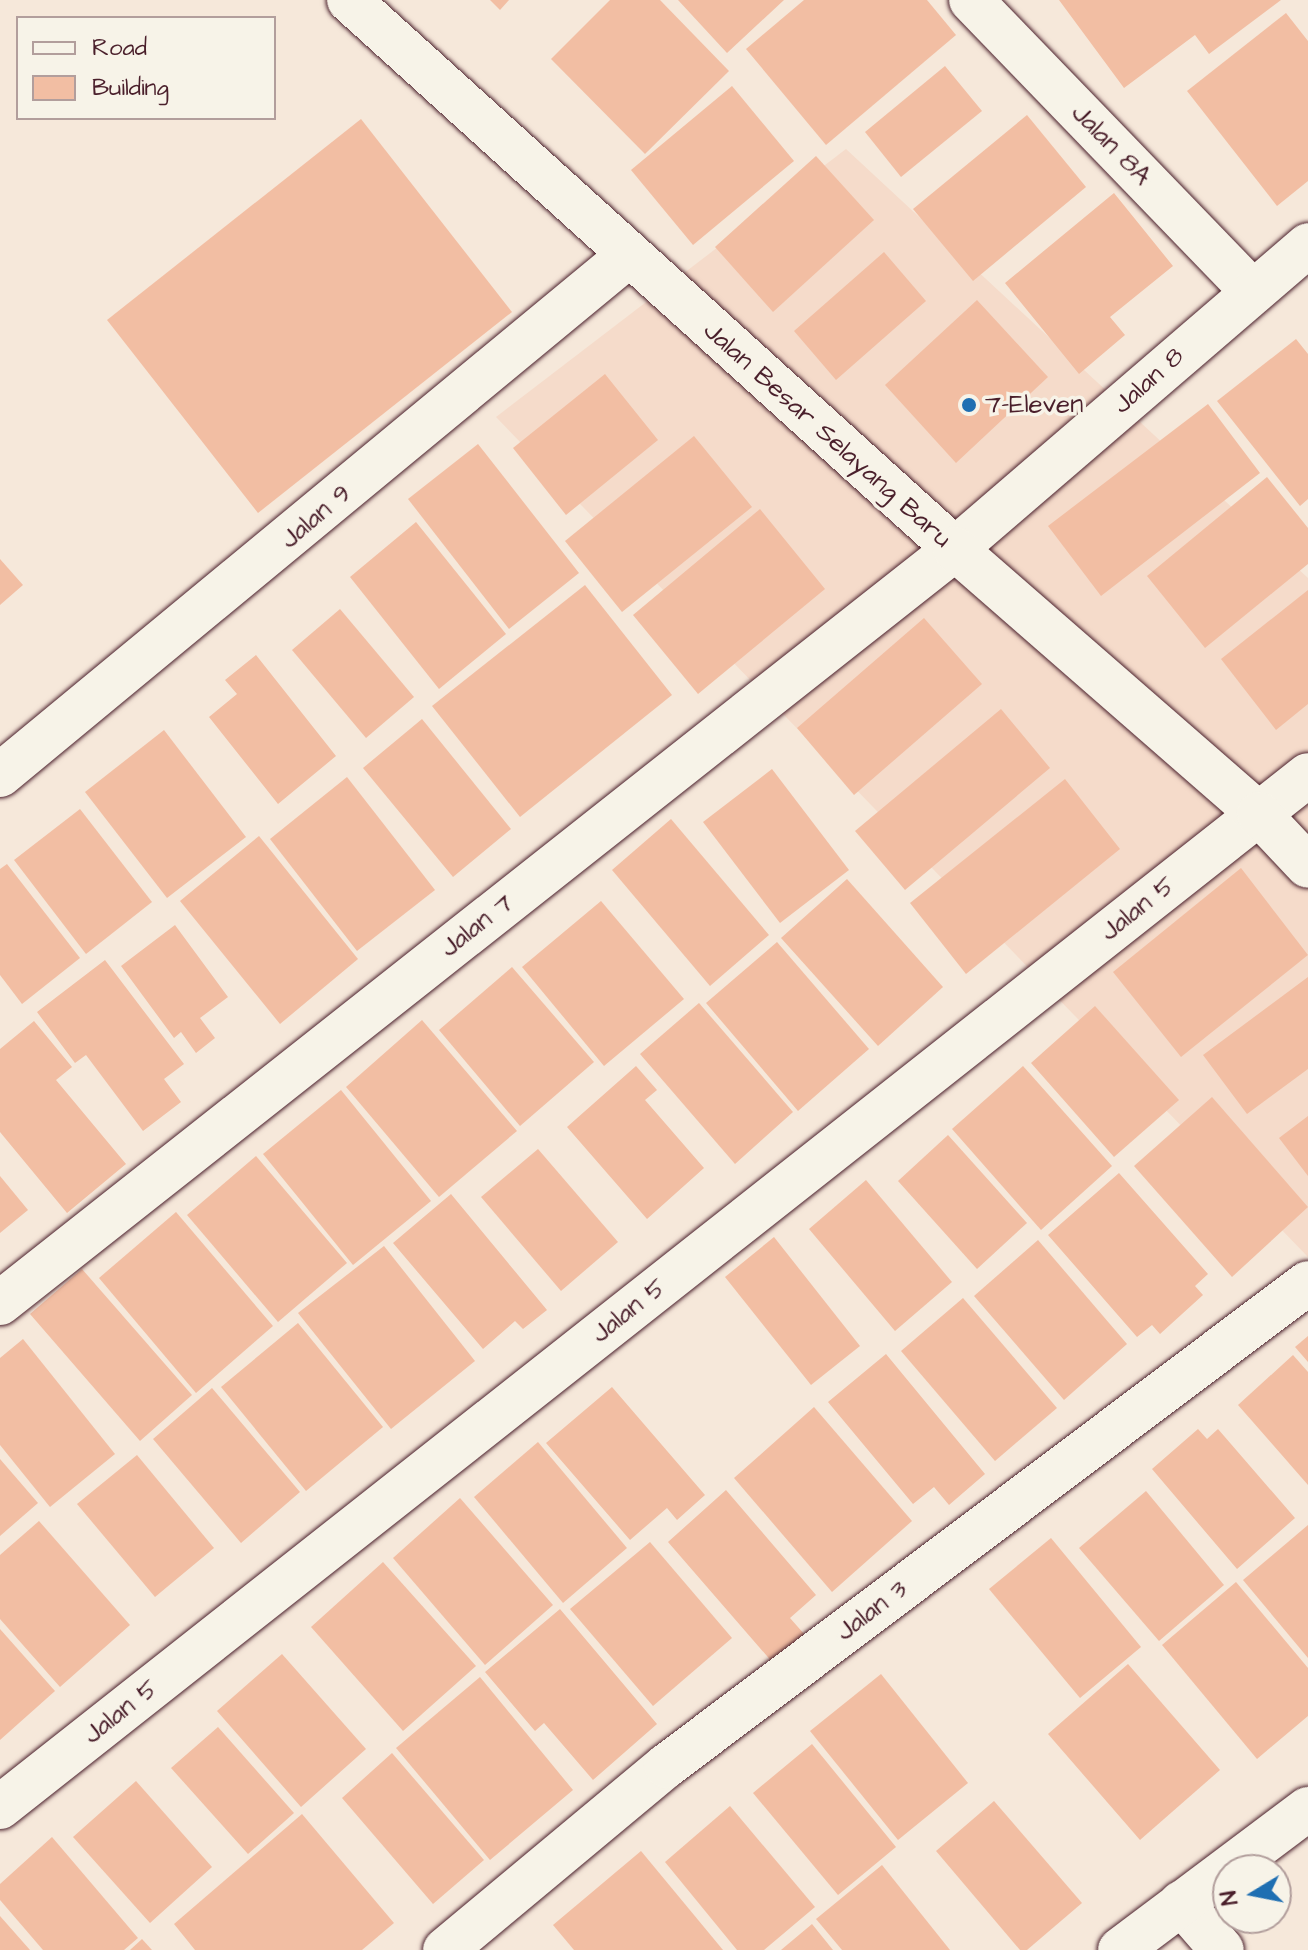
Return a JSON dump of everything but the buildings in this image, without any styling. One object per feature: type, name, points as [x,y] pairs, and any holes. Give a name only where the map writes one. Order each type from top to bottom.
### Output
[{"type":"street","name":"Jalan Besar Selayang Baru","points":[[349,0],[628,256],[955,549],[1259,814],[1308,866]]},
{"type":"street","name":"Jalan 8A","points":[[971,0],[1251,290]]},
{"type":"street","name":"Jalan 8","points":[[955,549],[1251,290],[1308,245]]},
{"type":"street","name":"Jalan 9","points":[[0,775],[628,256]]},
{"type":"street","name":"Jalan 7","points":[[0,1303],[955,549]]},
{"type":"street","name":"Jalan 5","points":[[0,1807],[1308,775]]},
{"type":"street","name":"Jalan 3","points":[[445,1950],[666,1766],[1308,1283]]},
{"type":"street","points":[[1120,1950],[1308,1809]]},
{"type":"street","points":[[1181,1903],[1222,1950]]},
{"type":"shaded area","points":[[846,149],[1308,578],[1308,1257],[496,417]]},
{"type":"place","name":"7-Eleven","points":[[969,405]]}]
